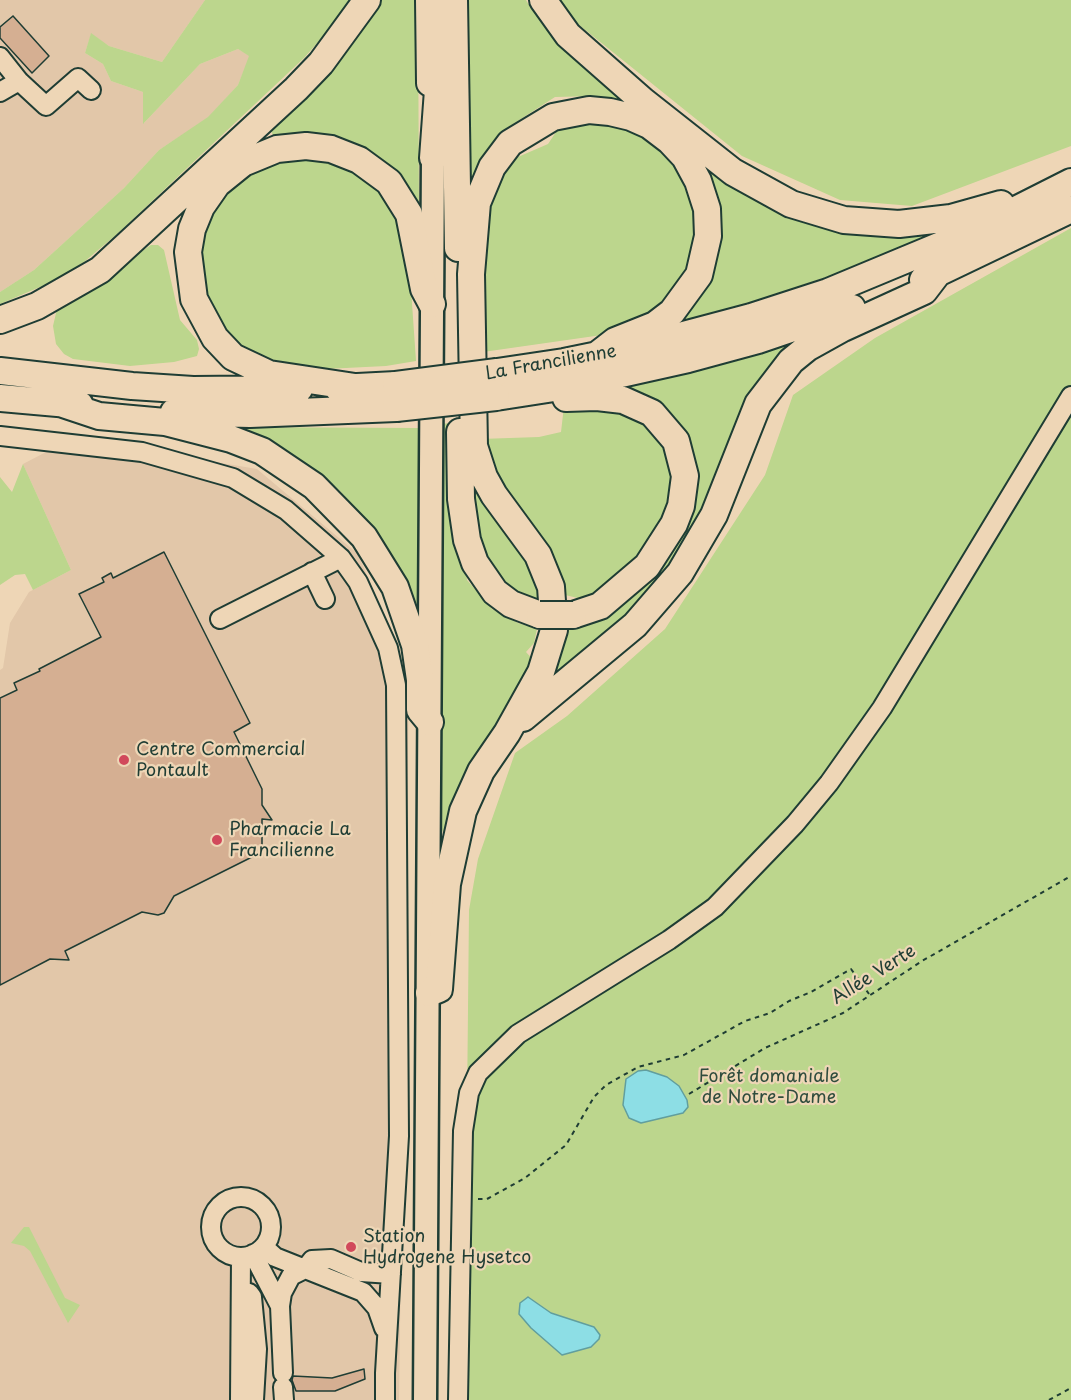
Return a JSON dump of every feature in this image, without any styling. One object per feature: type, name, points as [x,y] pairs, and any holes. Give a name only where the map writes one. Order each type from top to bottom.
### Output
[{"type":"highway","points":[[0,320],[37,306],[100,270],[200,180],[302,82],[345,33],[367,0]]},
{"type":"highway","points":[[429,0],[433,158]]},
{"type":"highway","points":[[433,158],[440,56],[441,0]]},
{"type":"highway","points":[[454,0],[460,460],[466,533],[475,563],[491,588],[510,604],[540,615],[573,615],[590,611],[608,601],[635,579],[656,555],[674,524],[681,506],[685,476],[676,441],[664,424],[652,413],[629,402],[597,397],[536,400],[498,388]]},
{"type":"highway","points":[[543,0],[568,35],[643,101],[732,172],[791,204],[844,220],[899,225],[951,219],[1021,197],[1039,199]]},
{"type":"highway","points":[[429,993],[440,990],[447,884],[463,812],[481,771],[507,733],[549,655],[554,630],[553,601],[548,579],[534,546],[494,495],[484,477],[474,446],[471,348],[474,224],[484,182],[510,143],[553,117],[589,110],[630,117],[649,125],[670,141],[685,157],[698,181],[707,209],[708,236],[699,275],[672,312],[655,326],[615,341],[597,355]]},
{"type":"highway","points":[[355,387],[269,374],[233,357],[215,338],[194,299],[188,252],[192,229],[201,207],[218,184],[243,164],[277,149],[306,146],[331,149],[359,160],[388,182],[410,213],[424,289],[432,304]]},
{"type":"highway","name":"La Francilienne","points":[[498,388],[597,355],[696,332],[828,292],[970,233],[1071,182]]},
{"type":"highway","name":"La Francilienne","points":[[0,398],[142,410],[250,414],[498,388],[652,368],[748,342],[836,314],[937,274],[1071,209]]},
{"type":"highway","points":[[507,733],[635,625],[680,573],[706,531],[722,497],[758,404],[791,361],[807,348],[843,328],[924,291],[937,274]]},
{"type":"highway","name":"La Francilienne","points":[[0,371],[194,390],[255,391],[355,387],[396,397]]},
{"type":"highway","points":[[63,404],[99,416],[165,422],[231,439],[262,451],[314,486],[364,537],[395,587],[415,645],[420,680],[420,710],[430,722]]},
{"type":"main road","points":[[423,1395],[429,993],[433,158]]},
{"type":"street","points":[[0,57],[19,81],[46,106],[78,78],[91,90]]},
{"type":"street","points":[[0,92],[19,81]]},
{"type":"street","points":[[458,1400],[463,1131],[469,1094],[478,1073],[518,1034],[669,940],[715,907],[795,825],[829,783],[882,708],[1071,396]]},
{"type":"street","points":[[0,436],[142,452],[233,478],[286,510],[341,558],[358,582],[388,648],[396,685],[399,1136],[382,1272],[386,1348],[385,1400]]},
{"type":"street","points":[[220,619],[341,558]]},
{"type":"street","points":[[312,572],[325,599]]},
{"type":"street","points":[[283,1387],[280,1305],[289,1279],[309,1264],[320,1252],[330,1250],[366,1263],[382,1272]]},
{"type":"street","points":[[230,1400],[230,1293],[248,1261],[272,1255],[309,1264],[367,1295],[381,1319],[386,1348]]},
{"type":"street","points":[[248,1261],[280,1305]]},
{"type":"street","points":[[240,1400],[248,1261]]},
{"type":"street","points":[[248,1261],[257,1349],[254,1400]]},
{"type":"street","points":[[372,1400],[375,1389],[385,1373]]},
{"type":"path","name":"Allée Verte","points":[[689,1094],[765,1048],[843,1012],[869,994],[1071,876]]},
{"type":"path","points":[[460,1199],[487,1199],[525,1178],[566,1145],[594,1097],[606,1085],[638,1067],[684,1055],[745,1021],[770,1013],[851,969],[869,994]]},
{"type":"path","points":[[1049,1400],[1071,1388]]},
{"type":"shaded area","points":[[0,0],[205,0],[162,62],[109,46],[91,34],[85,53],[103,64],[111,81],[143,92],[144,123],[200,64],[238,49],[250,56],[238,85],[208,118],[159,150],[124,188],[34,270],[0,292]]},
{"type":"shaded area","points":[[73,438],[257,469],[358,554],[409,675],[399,1400],[0,1400],[0,670],[3,668],[10,623],[29,592],[71,570],[23,464]]},
{"type":"green space","points":[[205,0],[349,0],[333,25],[304,58],[117,234],[84,262],[54,281],[0,304],[0,292],[34,270],[124,188],[159,150],[208,117],[238,85],[249,56],[238,49],[200,64],[143,124],[143,92],[111,81],[103,64],[85,53],[91,33],[109,46],[162,62]]},
{"type":"green space","points":[[377,0],[418,0],[419,215],[389,171],[274,137],[269,127]]},
{"type":"green space","points":[[464,0],[526,0],[532,10],[628,102],[597,96],[555,97],[502,131],[463,193]]},
{"type":"green space","points":[[557,0],[1071,0],[1071,146],[912,206],[840,200],[742,156],[568,16]]},
{"type":"green space","points":[[601,115],[649,134],[674,153],[694,195],[698,241],[690,272],[663,309],[623,332],[476,353],[482,228],[504,163],[548,144],[562,123]]},
{"type":"green space","points":[[679,143],[790,215],[941,226],[919,240],[846,270],[777,294],[697,321],[674,317],[711,265]]},
{"type":"green space","points":[[312,153],[372,178],[407,231],[416,361],[386,366],[285,371],[238,349],[213,322],[195,279],[198,236],[212,201],[267,159]]},
{"type":"green space","name":"Forêt domaniale de Notre-Dame","points":[[1071,228],[1071,1400],[464,1400],[469,910],[478,859],[515,753],[567,716],[665,629],[765,475],[793,395],[875,338]]},
{"type":"green space","points":[[151,245],[158,245],[164,250],[180,320],[197,340],[199,349],[197,356],[174,362],[130,366],[73,359],[64,354],[56,344],[53,326],[57,309]]},
{"type":"green space","points":[[804,340],[651,597],[558,674],[551,673],[559,629],[622,599],[693,474],[626,388]]},
{"type":"green space","points":[[612,405],[647,417],[669,446],[677,482],[671,515],[625,577],[586,600],[561,594],[496,483],[480,439],[539,437],[561,432],[564,406]]},
{"type":"green space","points":[[453,423],[467,580],[492,609],[518,623],[537,629],[534,643],[526,652],[537,664],[451,825],[443,832],[438,820],[438,424]]},
{"type":"green space","points":[[220,427],[418,428],[418,618],[389,557],[367,522],[340,491],[287,452]]},
{"type":"green space","points":[[465,432],[543,581],[540,607],[515,598],[480,563]]},
{"type":"green space","points":[[23,464],[71,570],[33,590],[25,574],[15,575],[0,585],[0,477],[12,492]]},
{"type":"green space","points":[[24,1227],[29,1227],[65,1298],[80,1305],[68,1323],[30,1251],[24,1246],[11,1243]]},
{"type":"water","points":[[646,1070],[667,1077],[679,1086],[687,1100],[688,1107],[683,1113],[641,1123],[629,1118],[623,1105],[626,1079],[638,1071]]},
{"type":"water","points":[[528,1297],[551,1313],[594,1327],[600,1335],[599,1339],[591,1347],[562,1355],[531,1328],[519,1314],[520,1303]]},
{"type":"building","points":[[13,16],[49,56],[32,73],[0,38],[0,27]]},
{"type":"building","name":"Centre Commercial Pontault","points":[[164,552],[250,723],[234,732],[262,789],[262,805],[272,820],[262,819],[262,852],[174,896],[164,913],[158,915],[142,912],[65,951],[69,960],[50,959],[0,985],[0,698],[17,690],[14,683],[101,637],[79,594],[104,582],[102,578],[111,573],[113,578]]},
{"type":"building","points":[[364,1369],[365,1379],[335,1391],[296,1391],[292,1380],[293,1376],[332,1378]]},
{"type":"place","name":"Centre Commercial Pontault","points":[[124,760]]},
{"type":"place","name":"Pharmacie La Francilienne","points":[[217,840]]},
{"type":"place","name":"Station Hydrogene Hysetco","points":[[351,1247]]}]
